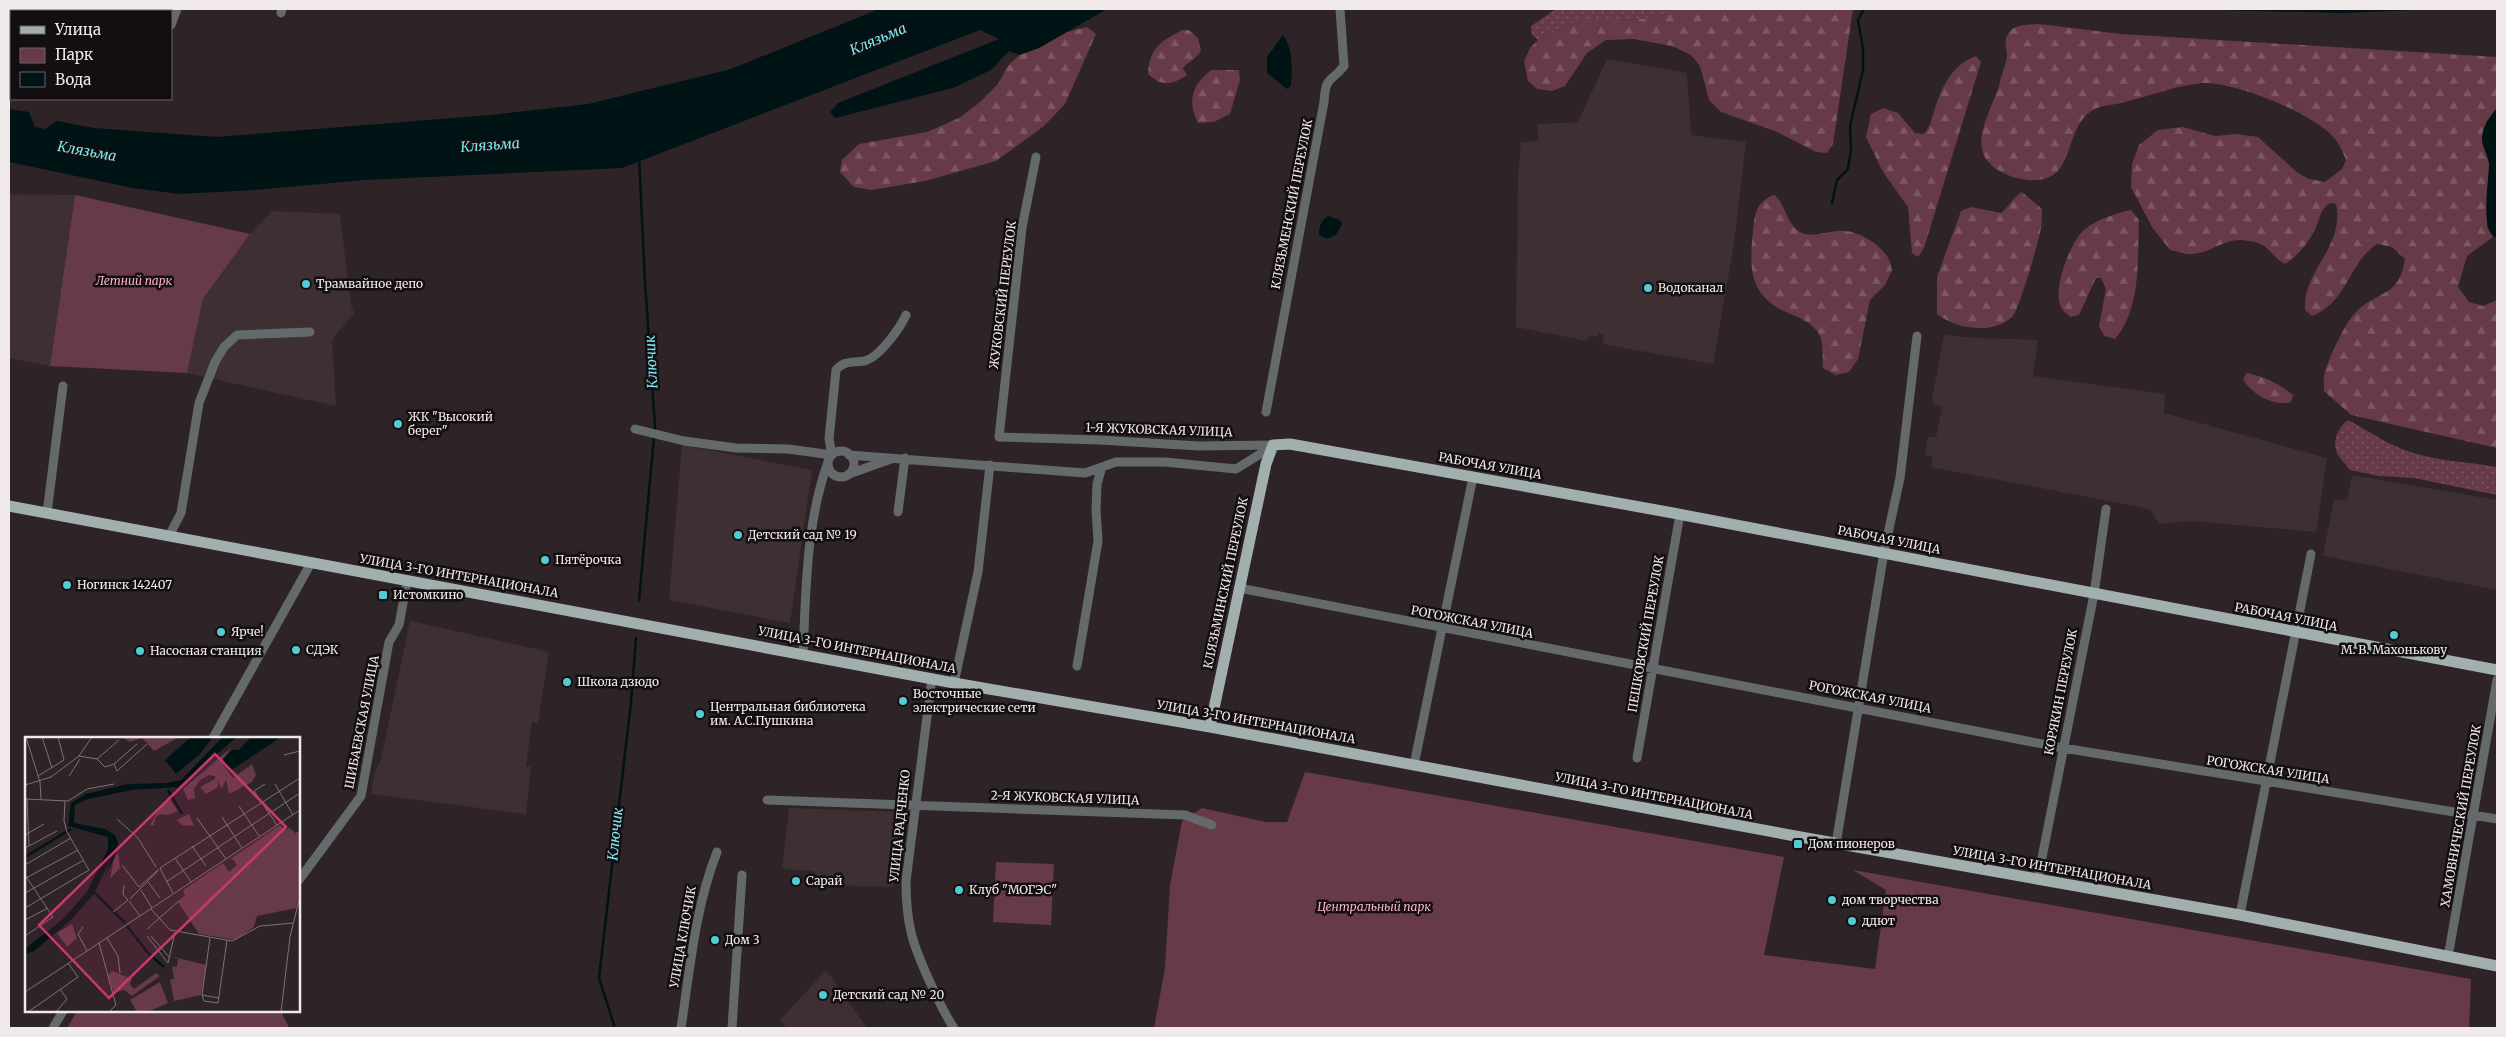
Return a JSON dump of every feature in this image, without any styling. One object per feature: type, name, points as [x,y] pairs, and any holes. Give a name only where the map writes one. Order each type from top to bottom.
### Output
[{"type":"main road","name":"РАБОЧАЯ УЛИЦА","points":[[1274,446],[1290,444],[1309,447],[1680,514],[2497,670]]},
{"type":"main road","name":"КЛЯЗЬМИНСКИЙ ПЕРЕУЛОК","points":[[1210,727],[1266,464],[1274,446]]},
{"type":"main road","name":"УЛИЦА 3-ГО ИНТЕРНАЦИОНАЛА","points":[[9,506],[954,683],[1210,727],[1836,844],[2038,878],[2497,966]]},
{"type":"street","points":[[172,22],[176,9]]},
{"type":"street","name":"КЛЯЗЬМЕНСКИЙ ПЕРЕУЛОК","points":[[1266,412],[1324,102],[1325,85],[1329,78],[1339,73],[1344,66],[1340,9]]},
{"type":"street","name":"ЖУКОВСКИЙ ПЕРЕУЛОК","points":[[999,438],[1022,228],[1036,157]]},
{"type":"street","points":[[836,476],[829,470],[829,439],[836,370],[842,364],[850,361],[866,361],[876,354],[892,338],[906,315]]},
{"type":"street","points":[[169,536],[181,513],[198,403],[215,362],[224,347],[237,335],[310,332]]},
{"type":"street","points":[[1836,844],[1884,552],[1900,478],[1916,336]]},
{"type":"street","points":[[47,514],[63,386]]},
{"type":"street","points":[[635,429],[684,441],[736,448],[788,449],[830,458],[841,452],[849,455],[1085,473],[1116,462],[1165,462],[1236,469],[1274,446]]},
{"type":"street","name":"1-Я ЖУКОВСКАЯ УЛИЦА","points":[[999,438],[1100,440],[1199,446],[1274,446]]},
{"type":"street","points":[[849,455],[853,463],[849,474]]},
{"type":"street","points":[[803,654],[809,552],[820,486],[830,458]]},
{"type":"street","points":[[820,486],[836,476],[849,474],[900,458]]},
{"type":"street","points":[[898,512],[900,458]]},
{"type":"street","points":[[954,683],[978,572],[990,465]]},
{"type":"street","points":[[1077,666],[1098,541],[1097,484],[1102,467]]},
{"type":"street","points":[[1414,765],[1440,629],[1473,477]]},
{"type":"street","name":"КОРЯКИН ПЕРЕУЛОК","points":[[2038,878],[2094,594],[2106,510]]},
{"type":"street","name":"ПЕШКОВСКИЙ ПЕРЕУЛОК","points":[[1637,758],[1680,514]]},
{"type":"street","points":[[2240,916],[2311,554]]},
{"type":"street","points":[[214,737],[311,563]]},
{"type":"street","name":"ШИБАЕВСКАЯ УЛИЦА","points":[[300,879],[361,796],[390,642],[399,626],[407,581]]},
{"type":"street","name":"РОГОЖСКАЯ УЛИЦА","points":[[1239,588],[1440,629],[1858,707],[2063,748],[2267,783],[2497,819]]},
{"type":"street","name":"УЛИЦА РАДЧЕНКО","points":[[932,678],[906,881],[911,934],[949,1026]]},
{"type":"street","name":"ХАМОВНИЧЕСКИЙ ПЕРЕУЛОК","points":[[2448,957],[2497,680]]},
{"type":"street","name":"2-Я ЖУКОВСКАЯ УЛИЦА","points":[[767,800],[1185,815],[1212,825]]},
{"type":"street","name":"УЛИЦА КЛЮЧИК","points":[[681,1028],[696,924],[707,878],[717,852]]},
{"type":"street","points":[[732,1028],[742,875]]},
{"type":"street","points":[[53,1028],[62,1012]]},
{"type":"shaded area","points":[[1607,59],[1687,73],[1691,135],[1746,142],[1734,244],[1713,364],[1602,344],[1604,335],[1598,333],[1597,337],[1589,335],[1587,341],[1516,327],[1518,176],[1521,142],[1538,141],[1538,124],[1578,122]]},
{"type":"shaded area","points":[[9,194],[75,195],[50,366],[9,358]]},
{"type":"shaded area","name":"Трамвайное депо","points":[[272,211],[340,214],[351,305],[354,313],[332,340],[336,406],[187,373],[203,299],[250,234]]},
{"type":"shaded area","points":[[1944,335],[2038,340],[2033,376],[2165,394],[2164,413],[2327,458],[2316,532],[2192,521],[2159,524],[2150,509],[1931,467],[1933,457],[1925,455],[1928,437],[1936,437],[1942,407],[1933,404],[1932,399]]},
{"type":"shaded area","name":"Детский сад № 19","points":[[682,445],[812,470],[790,623],[669,600]]},
{"type":"shaded area","points":[[2352,475],[2497,500],[2497,590],[2323,556],[2334,499],[2347,501]]},
{"type":"shaded area","points":[[410,621],[549,652],[538,723],[532,722],[526,766],[531,767],[526,814],[371,794],[374,775],[381,759]]},
{"type":"shaded area","points":[[789,808],[901,812],[893,887],[825,885],[813,871],[782,869]]},
{"type":"shaded area","name":"Детский сад № 20","points":[[826,970],[867,1028],[787,1028],[780,1020]]},
{"type":"green space","points":[[1556,9],[1686,9],[1657,17],[1621,21],[1577,21],[1538,40],[1532,35],[1531,26]]},
{"type":"green space","points":[[1686,9],[1853,9],[1833,144],[1827,153],[1816,152],[1775,131],[1721,112],[1709,100],[1700,66],[1691,55],[1672,46],[1634,39],[1606,40],[1587,53],[1565,86],[1552,91],[1537,89],[1528,81],[1524,61],[1530,48],[1538,40],[1577,21],[1621,21],[1657,17]]},
{"type":"green space","points":[[2039,24],[2121,34],[2497,57],[2497,108],[2486,122],[2482,139],[2489,163],[2487,227],[2493,237],[2467,256],[2458,287],[2469,302],[2483,306],[2497,300],[2497,448],[2351,415],[2324,391],[2325,372],[2345,328],[2360,308],[2394,285],[2399,279],[2405,259],[2392,247],[2377,244],[2359,262],[2334,301],[2312,316],[2305,310],[2306,296],[2316,270],[2335,234],[2337,220],[2336,204],[2330,203],[2324,208],[2307,243],[2295,257],[2285,264],[2262,245],[2247,241],[2237,240],[2222,244],[2202,253],[2193,254],[2170,250],[2152,227],[2131,187],[2132,164],[2139,145],[2158,130],[2183,127],[2215,136],[2236,134],[2258,137],[2298,173],[2309,179],[2325,182],[2342,169],[2346,160],[2335,139],[2325,129],[2310,119],[2253,93],[2233,87],[2202,83],[2095,109],[2084,117],[2077,128],[2063,164],[2056,173],[2045,179],[2029,180],[2013,177],[1998,170],[1988,161],[1983,151],[1981,140],[2006,62],[2005,42],[2014,28]]},
{"type":"green space","points":[[1087,27],[1096,34],[1065,104],[1044,126],[996,161],[925,181],[871,190],[854,187],[840,172],[842,160],[859,144],[927,132],[959,118],[979,103],[998,84],[1008,66],[1019,55],[1039,48],[1063,33]]},
{"type":"green space","points":[[1182,30],[1189,30],[1198,38],[1201,51],[1183,68],[1187,75],[1172,83],[1158,81],[1148,74],[1151,57],[1162,42]]},
{"type":"green space","points":[[1976,56],[1981,62],[1924,248],[1918,257],[1912,253],[1908,207],[1883,172],[1866,137],[1871,114],[1883,108],[1898,113],[1915,133],[1924,134],[1942,90],[1950,76],[1961,64]]},
{"type":"green space","points":[[1211,70],[1239,70],[1240,80],[1230,114],[1214,122],[1198,123],[1193,108],[1193,94],[1199,82]]},
{"type":"green space","points":[[2022,192],[2042,209],[2042,221],[2024,289],[2012,317],[2004,323],[1995,326],[1974,328],[1954,323],[1937,314],[1937,277],[1961,211],[1971,207],[2001,213]]},
{"type":"green space","name":"Летний парк","points":[[75,195],[250,234],[203,299],[187,373],[50,366]]},
{"type":"green space","points":[[1774,195],[1781,203],[1792,224],[1800,232],[1811,235],[1840,231],[1851,232],[1863,236],[1874,243],[1889,259],[1892,270],[1885,285],[1870,300],[1858,359],[1849,372],[1836,375],[1823,368],[1822,341],[1816,330],[1806,321],[1775,306],[1759,290],[1754,280],[1751,257],[1756,214],[1763,201]]},
{"type":"green space","points":[[2131,210],[2139,220],[2138,266],[2134,298],[2130,312],[2124,326],[2115,339],[2104,336],[2099,326],[2106,289],[2101,278],[2096,278],[2079,315],[2071,317],[2063,310],[2059,301],[2060,281],[2071,248],[2081,233],[2098,221],[2111,215]]},
{"type":"green space","points":[[2247,373],[2282,387],[2293,395],[2291,402],[2277,403],[2257,394],[2251,390],[2243,379]]},
{"type":"green space","points":[[2348,420],[2386,442],[2410,452],[2497,467],[2497,495],[2414,478],[2379,476],[2350,470],[2338,455],[2335,444],[2339,431]]},
{"type":"green space","name":"Центральный парк","points":[[1305,772],[1784,857],[1764,955],[1875,969],[1886,890],[1853,870],[2471,979],[2469,1028],[1154,1028],[1165,968],[1170,885],[1182,821],[1202,808],[1266,822],[1287,822]]},
{"type":"green space","points":[[996,862],[1054,864],[1051,925],[993,922]]},
{"type":"green space","points":[[76,1012],[281,1012],[289,1028],[67,1028]]},
{"type":"water","name":"Клязьма","points":[[879,9],[1107,9],[1039,48],[1019,55],[1009,51],[991,70],[953,88],[835,118],[830,112],[838,103],[999,39],[980,30],[622,168],[365,180],[255,190],[179,194],[133,188],[9,162],[9,109],[29,112],[35,127],[45,129],[57,121],[94,128],[217,137],[490,115],[588,104],[731,69]]},
{"type":"water","points":[[2180,9],[2437,9],[2343,13]]},
{"type":"water","points":[[1283,35],[1289,47],[1292,72],[1291,86],[1287,89],[1267,73],[1267,57]]},
{"type":"water","points":[[2497,108],[2497,238],[2491,234],[2488,227],[2486,206],[2489,165],[2483,146],[2482,135],[2485,126]]},
{"type":"water","points":[[1329,216],[1340,220],[1342,224],[1336,235],[1327,239],[1319,235],[1319,232],[1322,221]]},
{"type":"waterway","points":[[1832,203],[1837,180],[1848,169],[1851,149],[1850,126],[1863,70],[1863,49],[1858,20],[1864,9]]},
{"type":"waterway","name":"Ключик","points":[[639,158],[655,426],[639,600]]},
{"type":"waterway","name":"Ключик","points":[[615,1028],[599,978],[631,702],[636,638]]},
{"type":"place","name":"Трамвайное депо","points":[[306,284]]},
{"type":"place","name":"Водоканал","points":[[1648,288]]},
{"type":"place","name":"ЖК \"Высокий берег\"","points":[[398,424]]},
{"type":"place","name":"Детский сад № 19","points":[[738,535]]},
{"type":"place","name":"Пятёрочка","points":[[545,560]]},
{"type":"place","name":"Ногинск 142407","points":[[67,585]]},
{"type":"place","name":"Истомкино","points":[[383,595]]},
{"type":"place","name":"Ярче!","points":[[221,632]]},
{"type":"place","name":"М. В. Махонькову","points":[[2394,635]]},
{"type":"place","name":"СДЭК","points":[[296,650]]},
{"type":"place","name":"Насосная станция","points":[[140,651]]},
{"type":"place","name":"Школа дзюдо","points":[[567,682]]},
{"type":"place","name":"Восточные электрические сети","points":[[903,701]]},
{"type":"place","name":"Центральная библиотека им. А.С.Пушкина","points":[[700,714]]},
{"type":"place","name":"Дом пионеров","points":[[1798,844]]},
{"type":"place","name":"Сарай","points":[[796,881]]},
{"type":"place","name":"Клуб \"МОГЭС\"","points":[[959,890]]},
{"type":"place","name":"дом творчества","points":[[1832,900]]},
{"type":"place","name":"ддют","points":[[1852,921]]},
{"type":"place","name":"Дом 3","points":[[715,940]]},
{"type":"place","name":"Детский сад № 20","points":[[823,995]]}]
